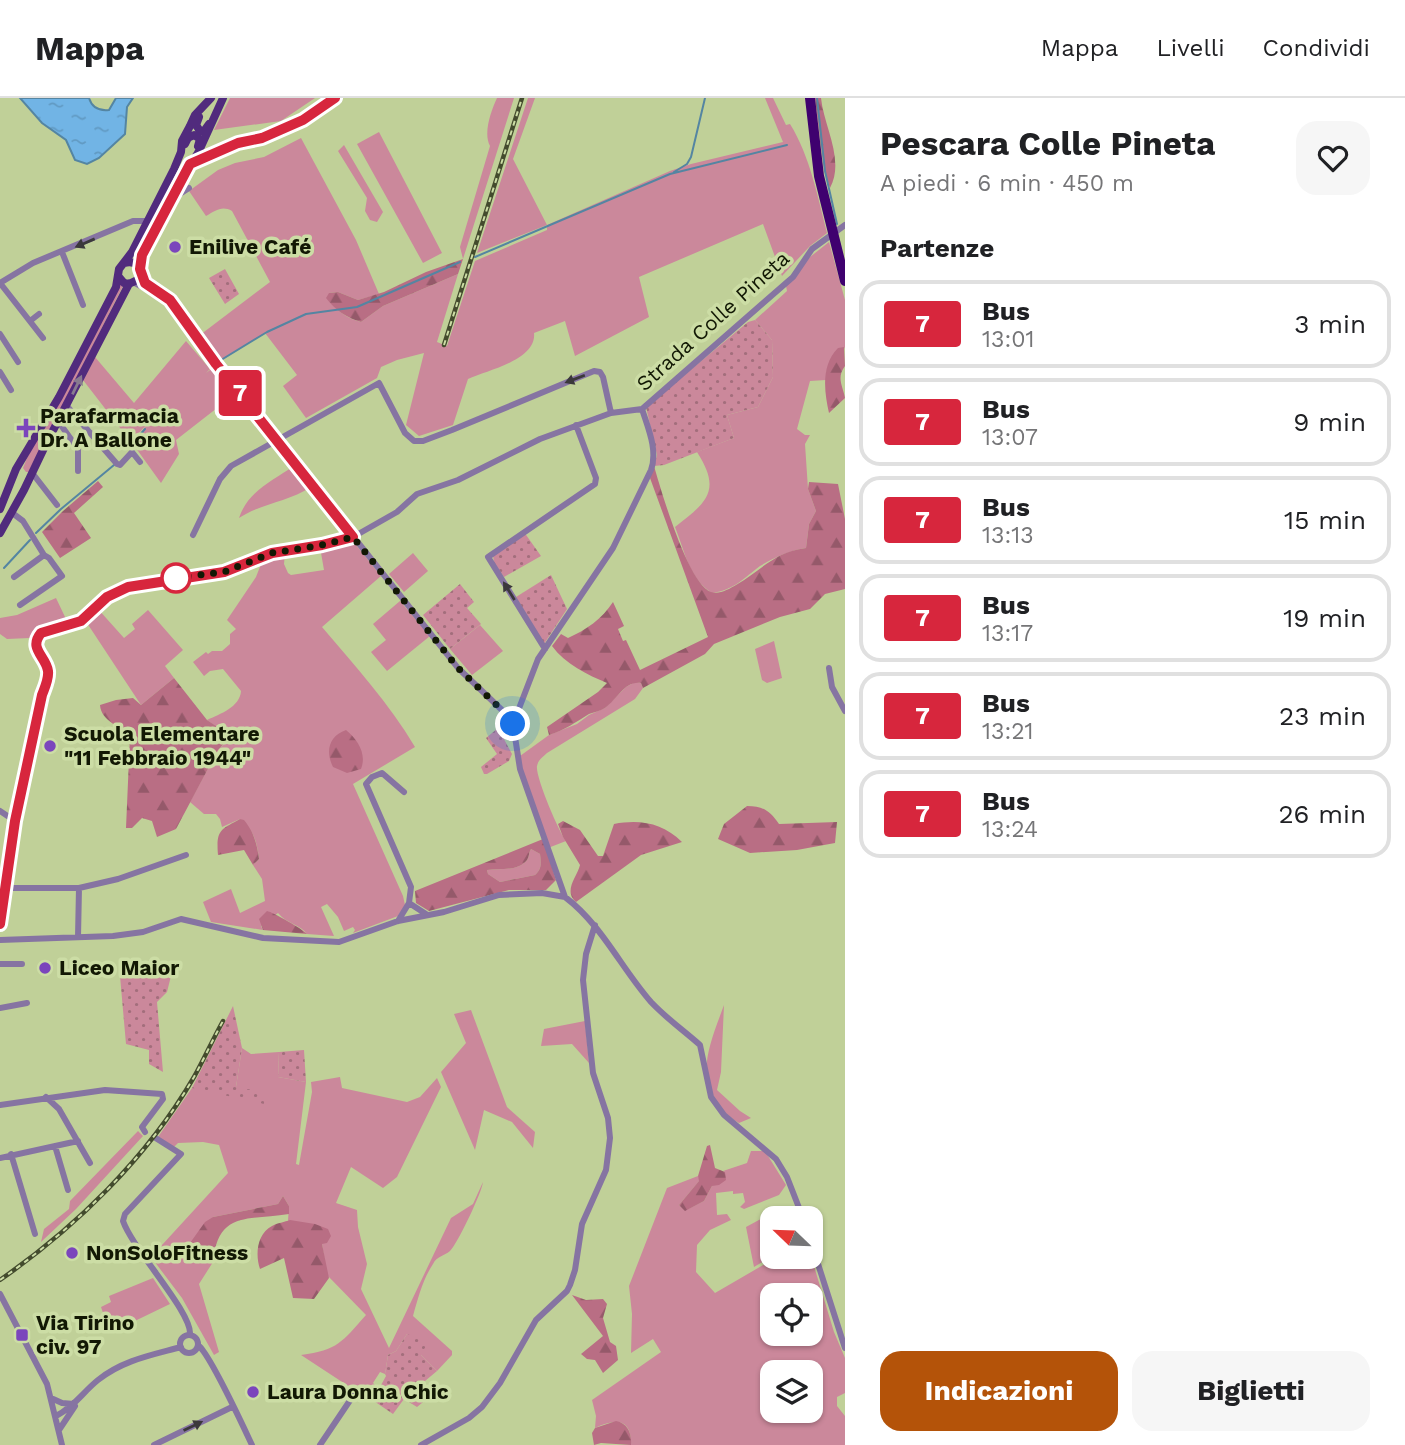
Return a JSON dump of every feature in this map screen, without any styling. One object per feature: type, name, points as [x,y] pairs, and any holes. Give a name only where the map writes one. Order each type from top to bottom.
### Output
[{"type":"highway","points":[[810,98],[823,197],[845,281]]},
{"type":"main road","points":[[209,100],[196,123],[200,131],[206,130],[223,98]]},
{"type":"main road","points":[[173,172],[192,159],[238,143],[262,138],[303,120],[335,98]]},
{"type":"main road","points":[[181,152],[182,141],[193,120],[209,100]]},
{"type":"main road","points":[[192,159],[198,153],[218,109]]},
{"type":"main road","points":[[0,509],[12,476],[59,397],[119,277],[119,269],[162,195],[188,138],[196,135],[200,139],[192,159],[142,255],[139,279],[132,284],[0,533]]},
{"type":"main road","points":[[124,263],[135,263],[141,271]]},
{"type":"main road","points":[[119,277],[132,284]]},
{"type":"main road","points":[[27,452],[20,472],[27,476],[34,471]]},
{"type":"main road","points":[[6,494],[12,482],[18,479],[24,483],[20,495]]},
{"type":"street","points":[[162,195],[172,197],[189,188]]},
{"type":"street","points":[[43,338],[0,283],[33,263],[133,221],[148,221]]},
{"type":"street","name":"Strada Colle Pineta","points":[[15,821],[42,695],[48,679],[47,667],[36,648],[37,638],[41,633],[81,621],[107,597],[128,587],[224,572],[272,553],[353,537],[397,512],[417,494],[458,480],[540,439],[611,413],[642,408],[793,277],[812,249],[845,225]]},
{"type":"street","points":[[62,252],[83,305]]},
{"type":"street","points":[[141,271],[148,286],[170,300],[276,439],[458,668],[513,724],[520,769],[565,897]]},
{"type":"street","points":[[132,284],[170,300]]},
{"type":"street","points":[[30,321],[39,314]]},
{"type":"street","points":[[0,334],[18,362]]},
{"type":"street","points":[[193,535],[227,470],[276,439],[379,383],[405,433],[414,441],[423,441],[453,430],[594,371],[600,372],[603,377],[611,413]]},
{"type":"street","points":[[0,372],[11,390]]},
{"type":"street","points":[[66,405],[117,464],[120,465],[132,452],[140,462]]},
{"type":"street","points":[[513,724],[545,649],[614,548],[651,470],[653,450],[642,408]]},
{"type":"street","points":[[58,421],[78,449],[78,471]]},
{"type":"street","points":[[545,649],[488,557],[595,484],[596,478],[576,425]]},
{"type":"street","points":[[34,471],[57,505]]},
{"type":"street","points":[[11,512],[23,521],[44,555],[62,576],[20,605]]},
{"type":"street","points":[[14,577],[44,555]]},
{"type":"street","points":[[829,668],[832,687],[845,711]]},
{"type":"street","points":[[398,921],[409,903],[411,887],[366,784],[372,777],[382,773],[404,792]]},
{"type":"street","points":[[0,811],[15,821],[3,887],[0,925]]},
{"type":"street","points":[[3,887],[79,888],[118,879],[186,855]]},
{"type":"street","points":[[78,937],[79,888]]},
{"type":"street","points":[[0,940],[113,936],[144,932],[181,919],[264,937],[339,942],[398,921],[444,912],[499,895],[542,893],[565,897],[595,925],[650,1000],[672,1024],[700,1045],[707,1088],[717,1107],[776,1159],[787,1177],[798,1206]]},
{"type":"street","points":[[409,903],[426,914]]},
{"type":"street","points":[[68,938],[78,922]]},
{"type":"street","points":[[421,1445],[469,1418],[482,1407],[500,1383],[536,1321],[567,1292],[570,1285],[584,1216],[606,1170],[610,1138],[608,1118],[593,1073],[583,980],[586,954],[595,925]]},
{"type":"street","points":[[0,964],[22,964]]},
{"type":"street","points":[[0,1007],[27,1003]]},
{"type":"street","points":[[0,1105],[105,1090],[162,1094],[163,1099],[143,1130]]},
{"type":"street","points":[[46,1097],[59,1109],[90,1163]]},
{"type":"street","points":[[154,1137],[181,1154],[125,1214],[123,1220],[137,1249],[178,1303],[190,1325],[190,1335]]},
{"type":"street","points":[[0,1158],[78,1141]]},
{"type":"street","points":[[55,1146],[68,1190]]},
{"type":"street","points":[[11,1154],[35,1234]]},
{"type":"street","points":[[820,1269],[845,1349]]},
{"type":"street","points":[[0,1294],[39,1365],[51,1398],[62,1445]]},
{"type":"street","points":[[190,1335],[196,1338],[198,1345],[204,1349],[253,1445]]},
{"type":"street","points":[[181,1348],[181,1339],[190,1335]]},
{"type":"street","points":[[56,1416],[75,1404],[99,1380],[122,1365],[148,1355],[181,1348],[190,1353],[198,1345]]},
{"type":"street","points":[[320,1445],[355,1392]]},
{"type":"street","points":[[51,1398],[62,1403],[75,1404]]},
{"type":"street","points":[[59,1430],[75,1404]]},
{"type":"street","points":[[154,1445],[232,1406]]},
{"type":"shaded area","points":[[230,98],[315,98],[281,121],[214,130]]},
{"type":"shaded area","points":[[497,98],[514,98],[463,259],[460,247],[490,146],[490,115]]},
{"type":"shaded area","points":[[528,98],[535,98],[513,159],[547,225],[477,253]]},
{"type":"shaded area","points":[[765,98],[773,98],[786,125],[790,124],[803,150],[813,177],[827,233],[810,246],[782,276],[763,224],[639,277],[649,317],[575,356],[565,321],[534,333],[533,342],[520,357],[468,379],[453,425],[419,436],[406,425],[424,353],[381,367],[377,378],[306,418],[283,386],[297,375],[265,333],[221,361],[200,335],[270,282],[232,211],[222,209],[206,216],[189,191],[218,170],[235,163],[264,157],[301,138],[356,240],[379,294],[358,300],[338,292],[329,293],[337,308],[355,320],[361,322],[383,306],[458,274],[437,342],[447,346],[475,261],[547,230],[547,225],[670,171],[783,142]]},
{"type":"shaded area","points":[[379,132],[442,253],[423,263],[357,144]]},
{"type":"shaded area","points":[[344,145],[383,212],[377,222],[370,220],[365,211],[367,198],[338,151]]},
{"type":"shaded area","points":[[829,242],[845,300],[845,349],[844,347],[826,372],[826,380],[810,381],[797,429],[810,435],[805,444],[808,489],[816,511],[809,524],[806,548],[776,557],[733,586],[712,593],[693,572],[675,527],[703,503],[707,495],[709,477],[697,452],[734,438],[727,415],[758,407],[773,377],[772,340],[755,320],[787,291],[786,286],[810,257]]},
{"type":"shaded area","points":[[225,269],[239,294],[225,304],[209,278]]},
{"type":"shaded area","points":[[120,284],[123,286],[29,472],[26,472],[23,468],[27,458]]},
{"type":"shaded area","points":[[755,320],[772,340],[773,377],[758,407],[727,415],[734,438],[664,465],[654,466],[657,455],[646,407],[748,322]]},
{"type":"shaded area","points":[[186,341],[210,369],[206,373],[214,367],[235,394],[176,440],[179,454],[161,483],[133,444],[147,424],[131,442],[83,380],[95,357],[134,403]]},
{"type":"shaded area","points":[[294,466],[311,487],[239,518],[255,494]]},
{"type":"shaded area","points":[[524,532],[541,556],[504,577],[494,563],[493,555]]},
{"type":"shaded area","points":[[352,540],[381,576],[322,627],[383,700],[415,747],[353,784],[405,905],[398,916],[353,933],[353,927],[344,931],[338,917],[327,904],[321,907],[334,936],[307,934],[278,913],[261,926],[263,930],[211,922],[203,902],[231,889],[240,913],[265,901],[262,879],[253,865],[259,859],[249,828],[240,819],[222,827],[216,814],[204,814],[190,802],[218,750],[231,737],[207,720],[233,706],[241,691],[223,669],[210,671],[204,676],[193,662],[206,652],[208,654],[222,651],[230,644],[230,634],[236,629],[227,620],[256,577],[263,559],[285,553],[284,564],[291,575],[324,570],[320,547]]},
{"type":"shaded area","points":[[413,553],[428,571],[404,592],[389,574]]},
{"type":"shaded area","points":[[551,575],[567,609],[544,644],[516,597]]},
{"type":"shaded area","points":[[460,584],[474,602],[467,608],[481,624],[450,649],[423,615]]},
{"type":"shaded area","points":[[56,598],[66,619],[33,631],[30,638],[7,639],[0,634],[0,618],[17,615]]},
{"type":"shaded area","points":[[400,601],[430,636],[387,671],[371,652],[386,640],[373,624]]},
{"type":"shaded area","points":[[98,609],[124,638],[135,629],[132,624],[148,610],[183,650],[165,666],[174,678],[141,705],[85,620]]},
{"type":"shaded area","points":[[480,625],[503,651],[472,675],[450,649]]},
{"type":"shaded area","points":[[774,641],[782,678],[767,683],[762,680],[755,649]]},
{"type":"shaded area","points":[[635,682],[641,683],[643,688],[635,699],[547,753],[538,762],[537,772],[543,792],[566,841],[548,848],[521,768],[520,756],[549,735],[577,724],[605,708],[626,687]]},
{"type":"shaded area","points":[[498,728],[512,754],[509,761],[484,774],[481,767],[497,754],[486,738]]},
{"type":"shaded area","points":[[531,849],[540,854],[540,868],[535,875],[500,882],[488,874],[487,870],[514,868],[523,864]]},
{"type":"shaded area","points":[[153,961],[156,970],[167,969],[171,976],[167,992],[157,1002],[163,1072],[149,1064],[149,1050],[126,1044],[120,976],[140,973],[140,963]]},
{"type":"shaded area","points":[[724,1005],[721,1072],[717,1090],[751,1118],[739,1123],[723,1111],[713,1097],[706,1068],[712,1038]]},
{"type":"shaded area","points":[[233,1006],[242,1048],[236,1087],[265,1092],[264,1104],[192,1088]]},
{"type":"shaded area","points":[[471,1010],[507,1107],[535,1132],[533,1148],[512,1122],[484,1110],[475,1150],[441,1072],[466,1043],[454,1014]]},
{"type":"shaded area","points":[[585,1021],[589,1063],[572,1044],[541,1046],[544,1029]]},
{"type":"shaded area","points":[[242,1048],[251,1054],[279,1052],[278,1077],[306,1082],[296,1164],[299,1165],[312,1092],[311,1082],[340,1077],[342,1088],[407,1102],[420,1097],[437,1078],[441,1087],[397,1177],[383,1188],[351,1167],[336,1203],[357,1210],[358,1227],[367,1264],[361,1289],[389,1348],[451,1218],[473,1204],[483,1182],[454,1246],[436,1259],[429,1270],[413,1316],[452,1351],[452,1355],[437,1371],[421,1355],[407,1334],[396,1351],[388,1355],[385,1374],[380,1372],[373,1383],[376,1386],[368,1397],[301,1355],[338,1343],[366,1315],[327,1275],[322,1244],[288,1221],[289,1206],[283,1196],[278,1204],[213,1217],[196,1255],[213,1262],[199,1284],[219,1352],[214,1355],[182,1298],[151,1257],[228,1173],[219,1145],[203,1142],[178,1143],[174,1147],[158,1137],[192,1088],[236,1087]]},
{"type":"shaded area","points":[[304,1050],[306,1082],[278,1077],[279,1052]]},
{"type":"shaded area","points":[[138,1131],[143,1136],[76,1209],[41,1242],[44,1229],[69,1209],[70,1201]]},
{"type":"shaded area","points":[[751,1151],[765,1151],[786,1185],[779,1195],[744,1209],[740,1207],[745,1202],[743,1193],[716,1193],[717,1215],[727,1214],[731,1220],[710,1230],[697,1245],[696,1272],[715,1293],[760,1267],[760,1269],[815,1269],[819,1283],[760,1283],[760,1346],[823,1346],[823,1296],[845,1358],[845,1393],[837,1397],[837,1406],[845,1416],[845,1445],[631,1445],[631,1436],[625,1425],[615,1422],[595,1428],[596,1416],[592,1400],[661,1352],[653,1339],[631,1353],[632,1314],[629,1286],[667,1188],[698,1176],[700,1180],[679,1205],[685,1210],[704,1201],[712,1186],[725,1172],[723,1171],[747,1163]]},
{"type":"shaded area","points":[[760,1219],[760,1263],[754,1267],[746,1227]]},
{"type":"shaded area","points":[[153,1278],[170,1304],[110,1333],[101,1307],[111,1302],[109,1296]]},
{"type":"shaded area","points":[[407,1334],[428,1342],[421,1355],[437,1371],[419,1386],[428,1398],[417,1407],[404,1399],[393,1414],[368,1397],[376,1386],[380,1387],[386,1376],[388,1355],[396,1351]]},
{"type":"green space","points":[[815,98],[821,98],[835,155],[834,177],[830,188],[824,170]]},
{"type":"green space","points":[[463,259],[458,274],[383,306],[361,322],[342,313],[326,298],[329,293],[338,292],[358,300]]},
{"type":"green space","points":[[844,347],[845,366],[841,378],[845,398],[829,413],[825,387],[826,370],[838,348]]},
{"type":"green space","points":[[654,466],[669,514],[693,572],[702,585],[714,593],[733,587],[785,553],[806,548],[809,524],[816,511],[808,489],[809,482],[838,484],[845,519],[845,589],[825,594],[810,609],[780,617],[714,644],[705,654],[643,688],[641,683],[630,685],[605,708],[549,735],[547,727],[607,683],[577,668],[557,652],[552,646],[561,634],[568,638],[581,631],[599,619],[613,602],[624,626],[618,629],[640,670],[708,637],[650,478]]},
{"type":"green space","points":[[98,481],[103,487],[74,513],[91,538],[60,558],[42,532]]},
{"type":"green space","points":[[174,678],[207,720],[231,736],[218,750],[176,829],[157,837],[152,821],[142,818],[132,828],[126,828],[130,736],[107,719],[100,705],[133,698],[141,705]]},
{"type":"green space","points":[[346,730],[358,743],[363,758],[361,769],[347,773],[333,767],[329,755],[332,740]]},
{"type":"green space","points":[[747,806],[766,810],[779,824],[837,822],[835,843],[797,850],[750,853],[718,839],[724,824]]},
{"type":"green space","points":[[240,819],[244,820],[256,843],[259,859],[253,865],[244,850],[218,855],[221,832]]},
{"type":"green space","points":[[563,821],[580,830],[598,856],[603,856],[614,824],[651,824],[667,830],[682,842],[641,855],[576,902],[572,898],[571,889],[580,865],[563,837],[558,824]]},
{"type":"green space","points":[[543,839],[556,880],[546,890],[509,890],[429,911],[416,903],[415,891]],"holes":[[[531,849],[540,854],[540,868],[535,875],[500,882],[488,874],[487,870],[514,868],[523,864]]]},
{"type":"green space","points":[[267,911],[307,934],[263,930],[259,919]]},
{"type":"green space","points":[[710,1145],[715,1168],[725,1172],[726,1180],[712,1186],[704,1201],[685,1211],[679,1205],[699,1181],[707,1146]]},
{"type":"green space","points":[[283,1196],[289,1206],[289,1214],[238,1221],[229,1226],[216,1245],[213,1262],[193,1251],[190,1243],[205,1222],[213,1217],[278,1204]]},
{"type":"green space","points":[[290,1220],[328,1229],[331,1236],[327,1243],[322,1244],[329,1278],[314,1299],[293,1298],[284,1258],[260,1269],[258,1251],[263,1234],[272,1226]]},
{"type":"green space","points":[[572,1295],[586,1300],[603,1299],[607,1304],[603,1318],[610,1342],[616,1346],[618,1360],[603,1373],[595,1360],[587,1359],[581,1354],[603,1336]]},
{"type":"green space","points":[[616,1421],[624,1424],[628,1430],[631,1445],[594,1445],[592,1433],[595,1428]]},
{"type":"water","points":[[20,98],[89,98],[94,106],[109,110],[116,98],[133,98],[127,107],[125,134],[99,158],[87,164],[75,160],[66,140],[42,123]]},
{"type":"waterway","points":[[674,172],[687,164],[691,157],[705,98]]},
{"type":"waterway","points":[[817,98],[825,171],[837,224]]},
{"type":"waterway","points":[[475,257],[670,174],[787,145]]},
{"type":"waterway","points":[[221,360],[267,332],[306,314],[357,307],[460,262]]},
{"type":"waterway","points":[[130,446],[145,429]]},
{"type":"waterway","points":[[36,533],[114,465]]},
{"type":"waterway","points":[[4,568],[30,540]]},
{"type":"railway","points":[[444,345],[522,98]]},
{"type":"railway","points":[[0,1280],[82,1214],[132,1163],[175,1107],[223,1021]]},
{"type":"bus line","name":"7","points":[[0,924],[18,803],[48,679],[47,667],[36,648],[37,638],[41,633],[81,621],[107,597],[128,587],[224,572],[272,553],[353,537],[216,364],[170,300],[145,283],[140,269],[142,255],[190,164],[238,143],[262,138],[303,120],[335,98]]},
{"type":"place","name":"Enilive Café","points":[[175,247]]},
{"type":"place","name":"Parafarmacia Dr. A Ballone","points":[[26,428]]},
{"type":"place","name":"Scuola Elementare \"11 Febbraio 1944\"","points":[[50,746]]},
{"type":"place","name":"Liceo Maior","points":[[45,968]]},
{"type":"place","name":"NonSoloFitness","points":[[72,1253]]},
{"type":"place","name":"Via Tirino civ. 97","points":[[22,1335]]},
{"type":"place","name":"Laura Donna Chic","points":[[253,1392]]},
{"type":"route","points":[[176,578],[224,572],[272,553],[353,537],[458,668],[513,724]]}]
